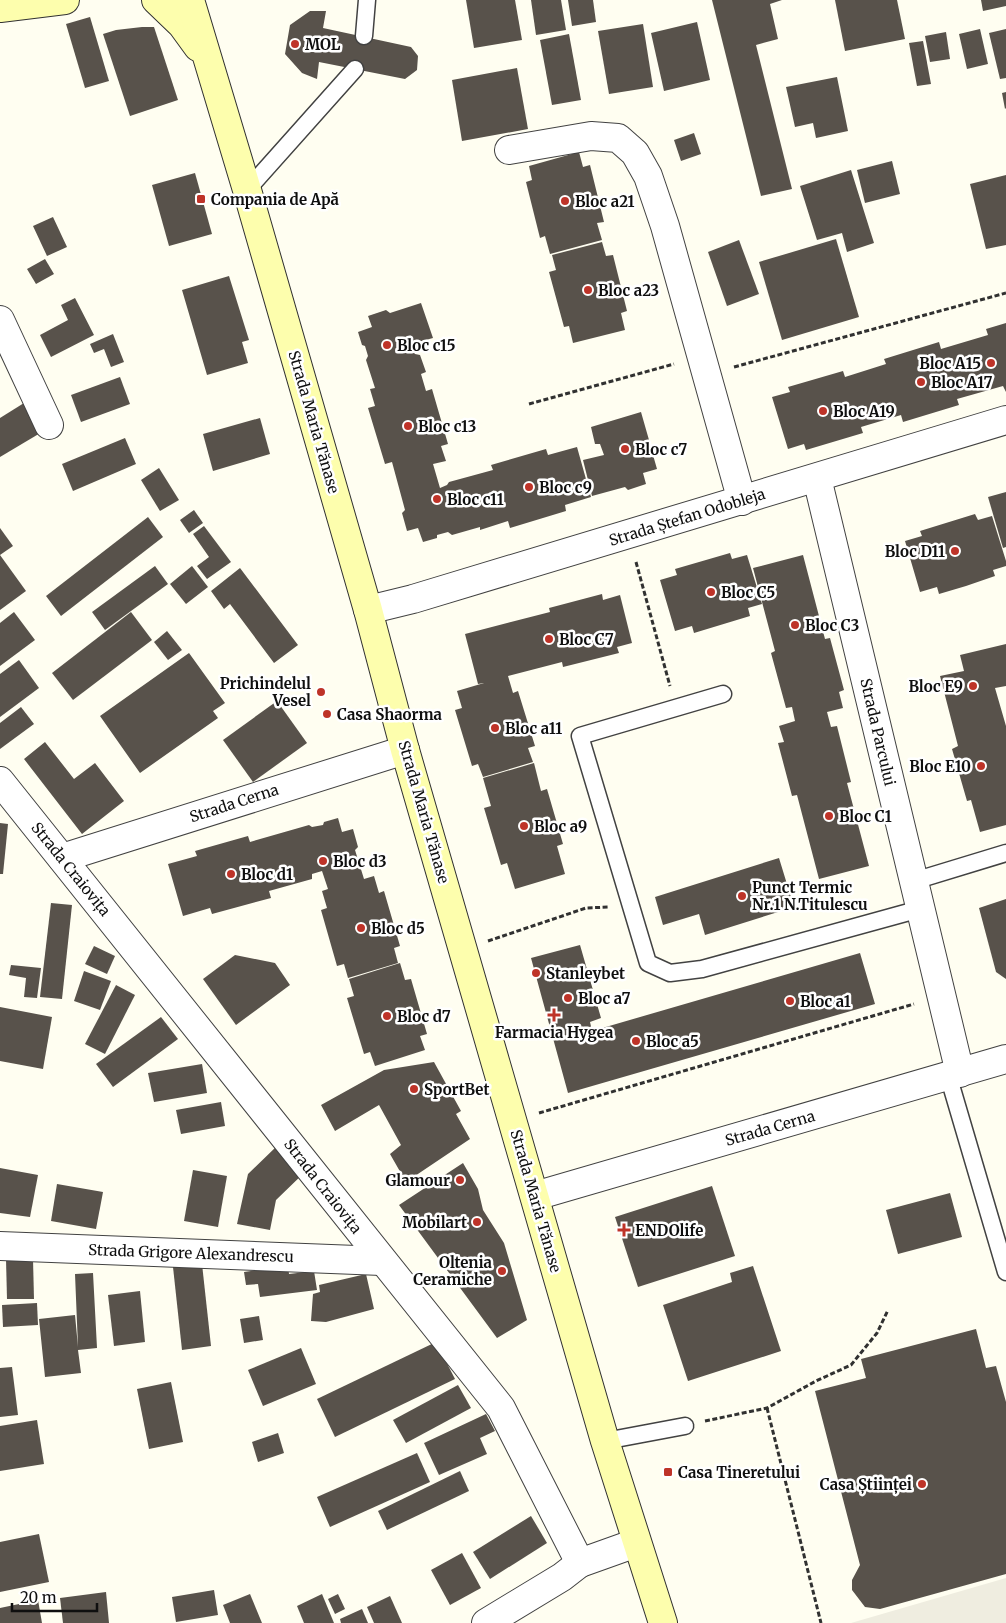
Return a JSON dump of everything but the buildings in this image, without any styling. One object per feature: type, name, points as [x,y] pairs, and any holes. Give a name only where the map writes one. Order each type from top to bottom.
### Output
[{"type":"main road","points":[[0,8],[65,0]]},
{"type":"main road","points":[[156,0],[182,25],[209,63]]},
{"type":"main road","name":"Strada Maria Tănase","points":[[190,0],[368,610],[405,750],[605,1441],[662,1623]]},
{"type":"street","points":[[509,150],[591,136],[618,138],[635,153],[648,176],[664,226],[742,501]]},
{"type":"street","points":[[0,320],[49,425]]},
{"type":"street","name":"Strada Ștefan Odobleja","points":[[368,610],[413,599],[628,535],[1006,420]]},
{"type":"street","name":"Strada Parcului","points":[[817,478],[942,997],[954,1074]]},
{"type":"street","name":"Strada Cerna","points":[[62,858],[405,750]]},
{"type":"street","name":"Strada Craiovița","points":[[0,782],[501,1408],[580,1563]]},
{"type":"street","name":"Strada Cerna","points":[[535,1196],[1006,1060]]},
{"type":"street","name":"Strada Grigore Alexandrescu","points":[[0,1246],[382,1261]]},
{"type":"street","points":[[486,1623],[562,1577],[580,1563],[636,1544]]},
{"type":"lane","points":[[364,36],[367,0]]},
{"type":"lane","points":[[247,190],[355,69]]},
{"type":"lane","points":[[723,694],[580,736],[648,963],[670,973],[702,969],[920,909]]},
{"type":"lane","points":[[914,881],[1006,853]]},
{"type":"lane","points":[[954,1074],[1006,1272]]},
{"type":"lane","points":[[605,1441],[685,1426]]},
{"type":"path","points":[[529,404],[704,366],[1006,293]]},
{"type":"path","points":[[628,535],[676,708]]},
{"type":"path","points":[[464,949],[586,908],[630,906]]},
{"type":"path","points":[[513,1120],[942,997]]},
{"type":"path","points":[[685,1426],[767,1408],[816,1381],[851,1365],[877,1333],[888,1310]]},
{"type":"path","points":[[767,1408],[822,1623]]},
{"type":"shaded area","points":[[1006,1578],[1006,1623],[851,1623]]},
{"type":"place","name":"MOL","points":[[295,44]]},
{"type":"place","name":"Compania de Apă","points":[[201,199]]},
{"type":"place","name":"Bloc a21","points":[[565,201]]},
{"type":"place","name":"Bloc a23","points":[[588,290]]},
{"type":"place","name":"Bloc c15","points":[[387,345]]},
{"type":"place","name":"Bloc A15","points":[[991,363]]},
{"type":"place","name":"Bloc A17","points":[[921,382]]},
{"type":"place","name":"Bloc A19","points":[[823,411]]},
{"type":"place","name":"Bloc c13","points":[[408,426]]},
{"type":"place","name":"Bloc c7","points":[[625,449]]},
{"type":"place","name":"Bloc c9","points":[[529,487]]},
{"type":"place","name":"Bloc c11","points":[[437,499]]},
{"type":"place","name":"Bloc D11","points":[[955,551]]},
{"type":"place","name":"Bloc C5","points":[[711,592]]},
{"type":"place","name":"Bloc C3","points":[[795,625]]},
{"type":"place","name":"Bloc C7","points":[[549,639]]},
{"type":"place","name":"Bloc E9","points":[[973,686]]},
{"type":"place","name":"Prichindelul Vesel","points":[[321,692]]},
{"type":"place","name":"Casa Shaorma","points":[[327,714]]},
{"type":"place","name":"Bloc a11","points":[[495,728]]},
{"type":"place","name":"Bloc E10","points":[[981,766]]},
{"type":"place","name":"Bloc C1","points":[[829,816]]},
{"type":"place","name":"Bloc a9","points":[[524,826]]},
{"type":"place","name":"Bloc d3","points":[[323,861]]},
{"type":"place","name":"Bloc d1","points":[[231,874]]},
{"type":"place","name":"Punct Termic Nr.1 N.Titulescu","points":[[742,896]]},
{"type":"place","name":"Bloc d5","points":[[361,928]]},
{"type":"place","name":"Stanleybet","points":[[536,973]]},
{"type":"place","name":"Bloc a7","points":[[568,998]]},
{"type":"place","name":"Bloc a1","points":[[790,1001]]},
{"type":"place","name":"Farmacia Hygea","points":[[554,1015]]},
{"type":"place","name":"Bloc d7","points":[[387,1016]]},
{"type":"place","name":"Bloc a5","points":[[636,1041]]},
{"type":"place","name":"SportBet","points":[[414,1089]]},
{"type":"place","name":"Glamour","points":[[460,1180]]},
{"type":"place","name":"Mobilart","points":[[477,1222]]},
{"type":"place","name":"ENDOlife","points":[[624,1230]]},
{"type":"place","name":"Oltenia Ceramiche","points":[[502,1271]]},
{"type":"place","name":"Casa Tineretului","points":[[668,1472]]},
{"type":"place","name":"Casa Științei","points":[[922,1484]]}]
